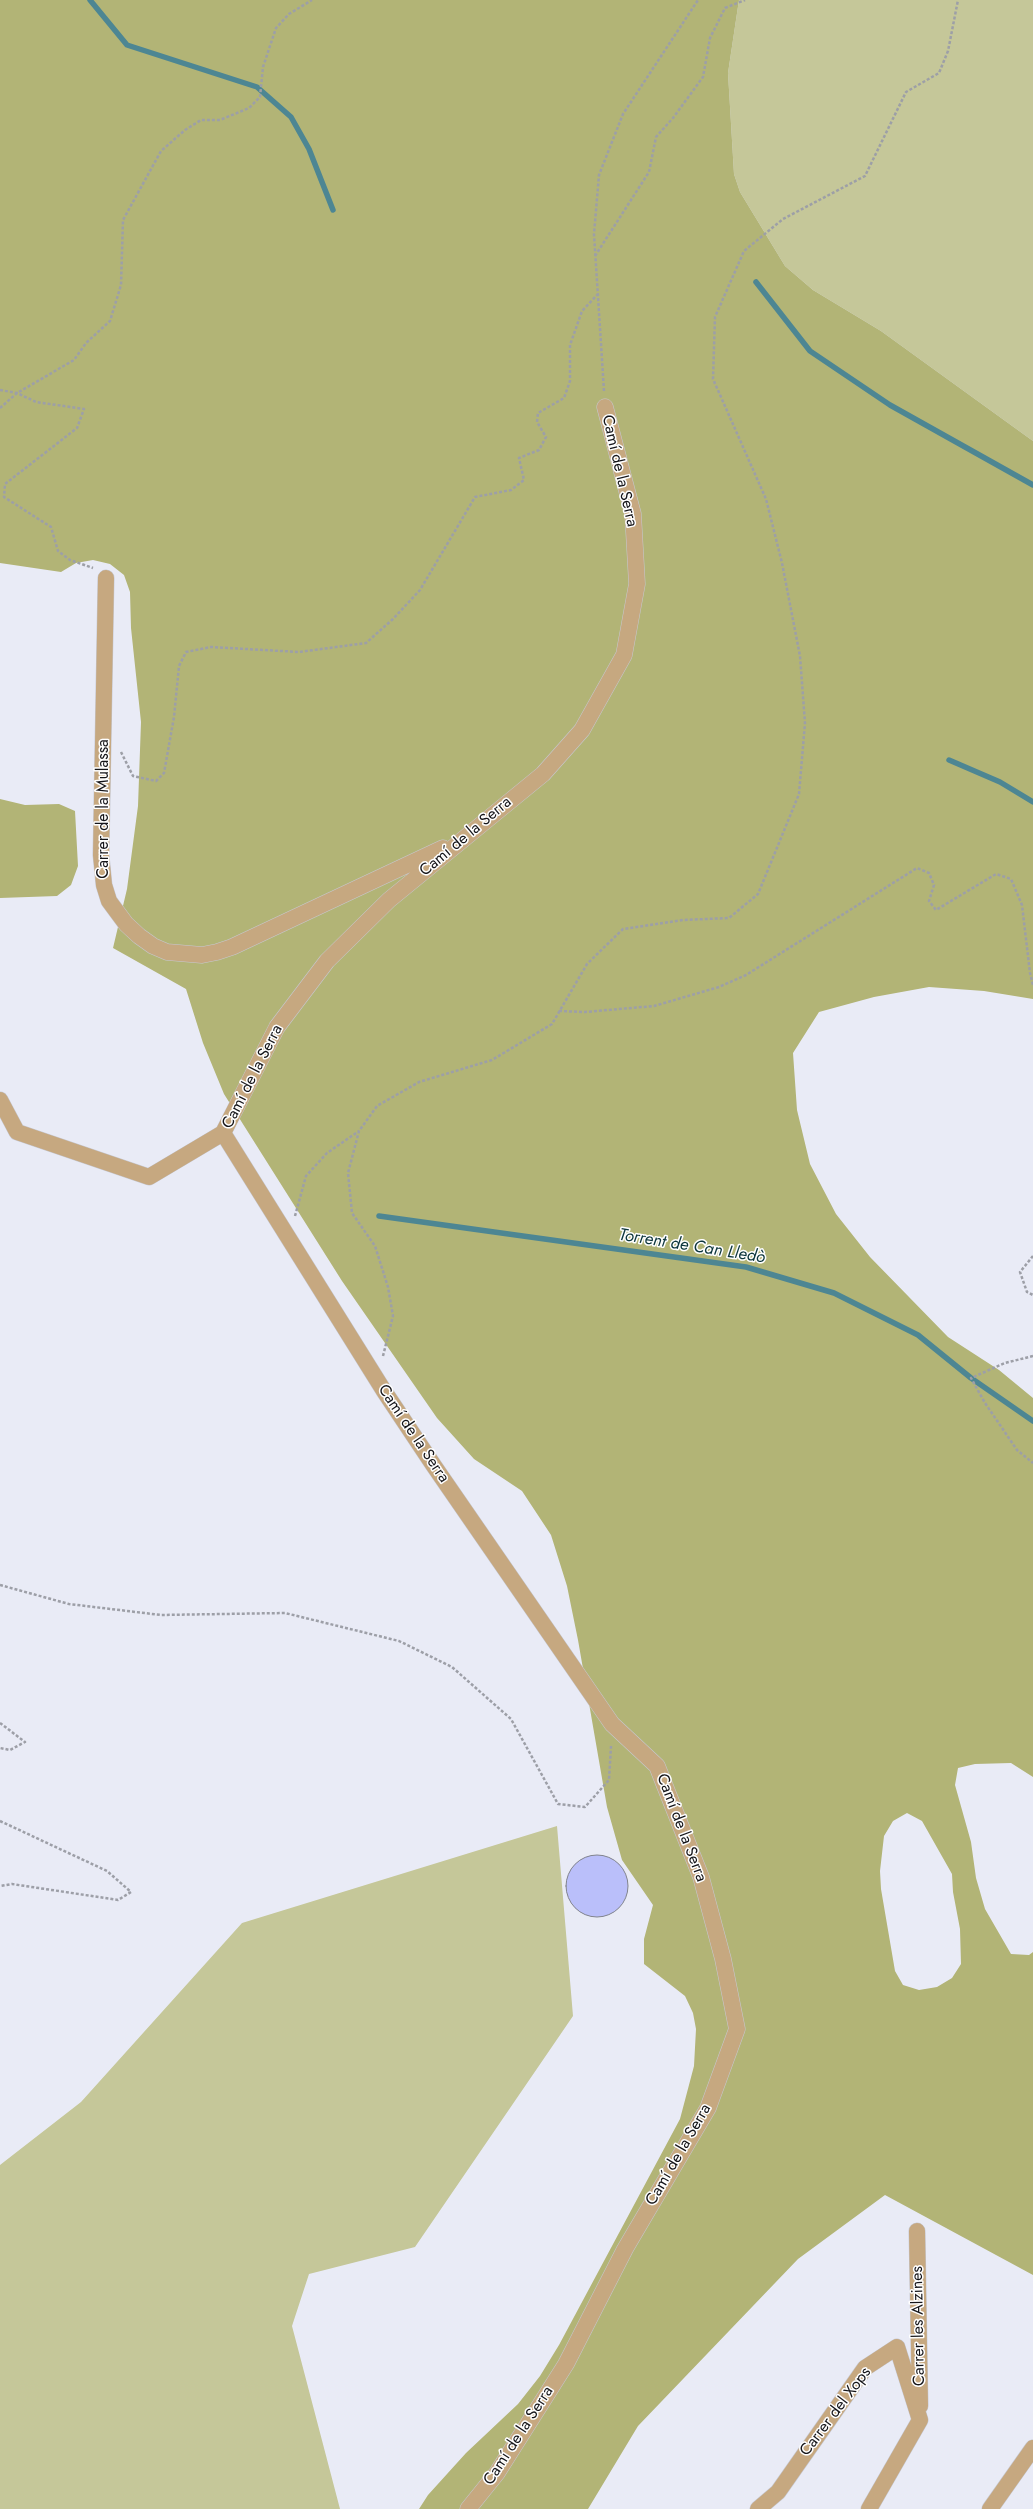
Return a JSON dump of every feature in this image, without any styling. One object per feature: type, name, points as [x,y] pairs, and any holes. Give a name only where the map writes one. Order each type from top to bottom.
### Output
[{"type":"street","name":"Camí de la Serra","points":[[468,2509],[497,2473],[566,2364],[625,2249],[708,2108],[737,2029],[723,1959],[701,1877],[657,1766],[612,1724],[384,1391],[223,1133],[277,1027],[327,961],[389,900],[542,774],[582,730],[624,655],[637,584],[633,514],[605,407]]},
{"type":"street","name":"Carrer de la Mulassa","points":[[106,578],[101,855],[104,885],[109,901],[115,911],[126,924],[153,946],[167,952],[202,955],[232,947],[465,838]]},
{"type":"street","points":[[0,1100],[17,1132],[149,1177],[223,1133]]},
{"type":"street","name":"Carrer les Alzines","points":[[917,2232],[920,2420]]},
{"type":"street","name":"Carrer del Xops","points":[[758,2509],[778,2492],[865,2368],[897,2347],[920,2420]]},
{"type":"street","points":[[869,2509],[920,2420]]},
{"type":"street","points":[[990,2509],[1033,2448]]},
{"type":"path","points":[[0,408],[17,394],[74,360],[86,343],[110,321],[121,285],[123,220],[161,151],[185,130],[201,120],[220,120],[249,108],[260,97],[263,67],[276,28],[289,14],[312,0]]},
{"type":"path","points":[[605,407],[594,234],[599,174],[623,114],[698,0]]},
{"type":"path","points":[[595,256],[650,172],[656,137],[673,118],[702,77],[710,38],[725,8],[745,0]]},
{"type":"path","points":[[288,1238],[306,1176],[327,1153],[359,1131],[377,1106],[419,1082],[492,1060],[552,1024],[587,964],[623,929],[683,920],[729,918],[758,894],[799,794],[805,723],[800,656],[782,563],[766,499],[713,379],[716,317],[744,251],[783,219],[865,176],[906,92],[939,73],[948,51],[958,0]]},
{"type":"path","points":[[299,652],[366,643],[393,619],[420,590],[475,497],[511,490],[524,480],[519,458],[539,450],[546,437],[537,422],[538,413],[564,398],[570,381],[570,345],[582,311],[598,294]]},
{"type":"path","points":[[559,1011],[584,1012],[654,1006],[719,987],[746,975],[917,868],[929,873],[934,885],[929,901],[936,910],[996,874],[1011,879],[1022,905],[1030,973],[1033,985]]},
{"type":"path","points":[[359,1131],[348,1173],[352,1213],[375,1246],[388,1287],[393,1316],[382,1363]]},
{"type":"path","points":[[1033,1256],[1020,1272],[1027,1292],[1033,1295]]},
{"type":"path","points":[[1033,1356],[1005,1363],[972,1378],[985,1403],[1017,1450],[1033,1463]]},
{"type":"path","points":[[0,1585],[69,1604],[162,1615],[285,1613],[399,1641],[452,1668],[511,1719],[558,1804],[585,1807],[609,1780],[612,1724]]},
{"type":"path","points":[[0,1724],[25,1742],[10,1750],[0,1748]]},
{"type":"path","points":[[0,1821],[107,1871],[131,1892],[118,1900],[12,1884],[0,1886]]},
{"type":"green space","points":[[0,0],[739,0],[728,73],[734,174],[740,192],[785,266],[813,290],[881,331],[1033,441],[1033,999],[984,991],[929,987],[874,997],[819,1012],[793,1053],[797,1110],[810,1164],[836,1214],[870,1257],[948,1337],[999,1370],[1033,1398],[1033,1777],[1011,1763],[975,1764],[958,1768],[955,1785],[971,1842],[976,1878],[985,1909],[1011,1954],[1029,1955],[1033,1952],[1033,2275],[885,2195],[798,2259],[638,2426],[588,2509],[419,2509],[428,2495],[466,2453],[518,2404],[540,2376],[559,2345],[680,2119],[694,2066],[696,2029],[693,2013],[685,1996],[644,1964],[644,1939],[653,1905],[622,1860],[607,1807],[578,1640],[567,1586],[551,1535],[522,1491],[474,1459],[437,1418],[342,1281],[224,1094],[203,1043],[186,989],[113,948],[127,889],[138,806],[141,722],[131,628],[130,592],[124,575],[110,564],[93,560],[76,563],[61,572],[0,563]],"holes":[[[907,1813],[922,1821],[952,1874],[953,1892],[960,1929],[961,1964],[952,1978],[937,1987],[919,1990],[903,1985],[895,1971],[881,1889],[880,1871],[884,1836],[893,1821]]]},
{"type":"green space","points":[[739,0],[1033,0],[1033,441],[881,331],[813,290],[785,266],[740,192],[734,174],[728,73]]},
{"type":"green space","points":[[0,799],[25,805],[59,804],[75,811],[78,866],[71,885],[57,896],[0,898]]},
{"type":"green space","points":[[557,1826],[573,2016],[415,2247],[309,2274],[292,2326],[340,2509],[0,2509],[0,2165],[81,2102],[242,1923]]},
{"type":"building","points":[[597,1855],[609,1857],[619,1864],[626,1874],[628,1886],[626,1898],[619,1908],[609,1915],[597,1917],[585,1915],[575,1908],[568,1898],[566,1886],[568,1874],[575,1864],[585,1857]]},
{"type":"waterway","points":[[90,0],[127,45],[257,87],[291,117],[309,149],[333,210]]},
{"type":"waterway","points":[[756,282],[810,351],[890,405],[1033,485]]},
{"type":"waterway","points":[[949,760],[1000,782],[1033,802]]},
{"type":"waterway","name":"Torrent de Can Lledò","points":[[379,1216],[746,1267],[834,1293],[918,1335],[971,1378],[1033,1421]]}]
